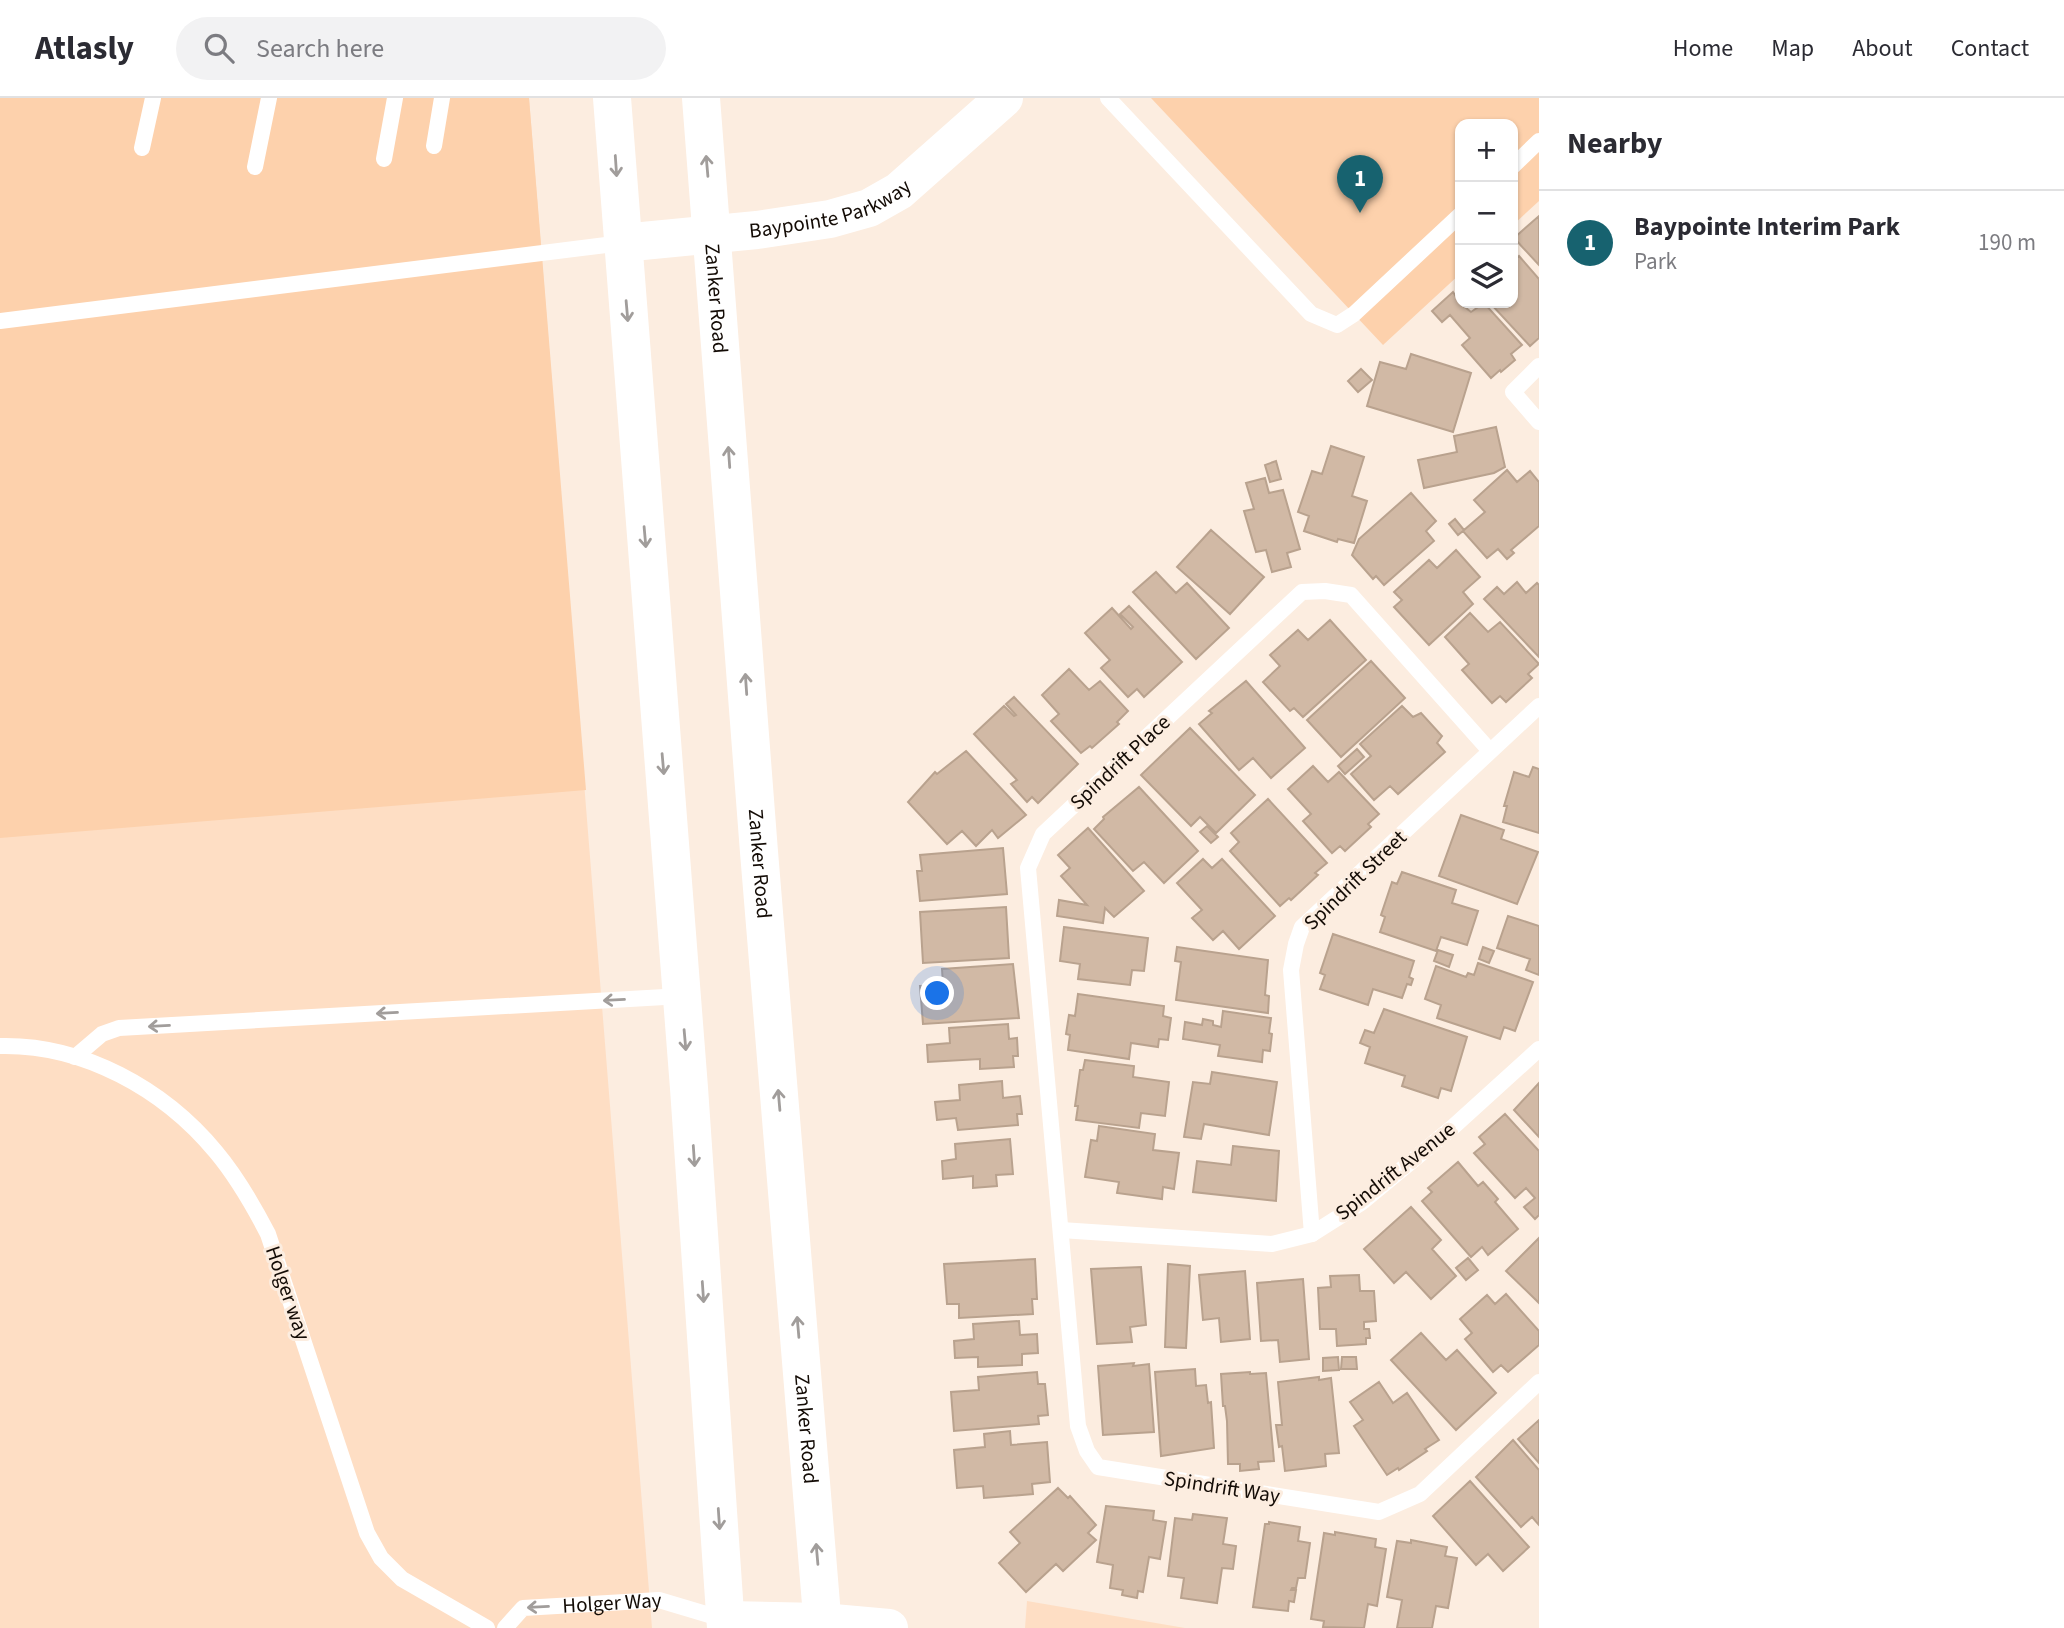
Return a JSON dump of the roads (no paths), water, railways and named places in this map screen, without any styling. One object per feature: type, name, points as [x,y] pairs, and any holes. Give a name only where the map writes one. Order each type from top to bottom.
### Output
[{"type":"main road","points":[[612,98],[682,996],[722,1625]]},
{"type":"main road","name":"Zanker Road","points":[[701,98],[822,1625]]},
{"type":"main road","name":"Baypointe Parkway","points":[[622,243],[757,230],[830,219],[869,208],[899,191],[1004,98]]},
{"type":"main road","name":"Holger Way","points":[[722,1625],[889,1628]]},
{"type":"lane","points":[[142,148],[153,98]]},
{"type":"lane","points":[[255,167],[269,98]]},
{"type":"lane","points":[[384,159],[395,98]]},
{"type":"lane","points":[[433,146],[442,98]]},
{"type":"lane","points":[[1108,98],[1311,314],[1336,325],[1354,314],[1455,220]]},
{"type":"lane","points":[[1518,161],[1539,141]]},
{"type":"lane","points":[[0,321],[622,243]]},
{"type":"lane","points":[[1539,366],[1513,391],[1539,422]]},
{"type":"lane","name":"Spindrift Place","points":[[1061,1230],[1028,868],[1043,834],[1302,592],[1325,591],[1351,595],[1490,751]]},
{"type":"lane","name":"Spindrift Street","points":[[1312,1234],[1291,970],[1302,928],[1539,706]]},
{"type":"lane","points":[[75,1057],[102,1034],[119,1028],[682,996]]},
{"type":"lane","name":"Holger way","points":[[0,1046],[17,1046],[101,1065],[145,1088],[183,1118],[216,1152],[244,1190],[268,1234],[367,1533],[381,1558],[402,1579],[487,1628]]},
{"type":"lane","name":"Spindrift Avenue","points":[[1061,1230],[1272,1244],[1312,1234],[1361,1203],[1539,1049]]},
{"type":"lane","name":"Spindrift Way","points":[[1061,1230],[1078,1426],[1087,1451],[1098,1467],[1379,1512],[1420,1494],[1539,1382]]},
{"type":"lane","name":"Holger Way","points":[[505,1628],[523,1608],[659,1600],[722,1625]]},
{"type":"place","name":"Baypointe Interim Park","points":[[1360,213]]}]
